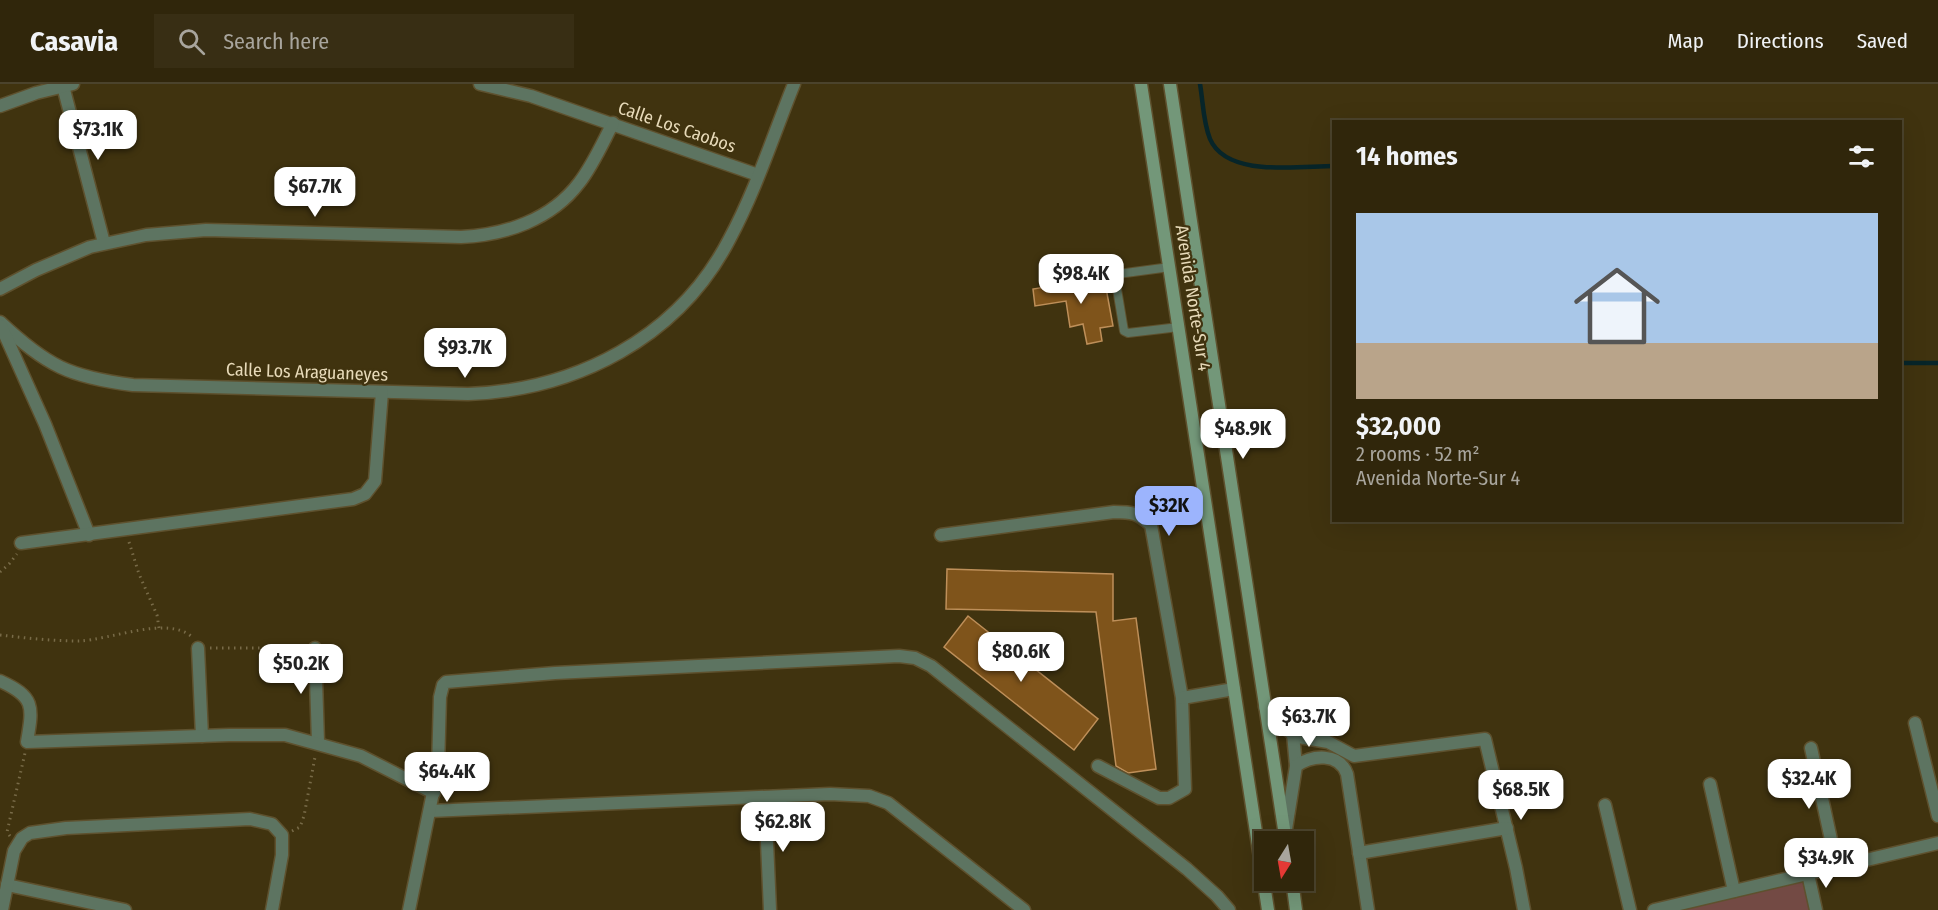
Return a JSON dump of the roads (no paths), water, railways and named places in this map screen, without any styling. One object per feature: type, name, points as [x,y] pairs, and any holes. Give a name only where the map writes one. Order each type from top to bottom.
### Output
[{"type":"main road","name":"Avenida Norte-Sur 4","points":[[1141,84],[1268,910]]},
{"type":"main road","name":"Avenida Norte-Sur 4","points":[[1170,84],[1284,831]]},
{"type":"main road","points":[[1293,891],[1296,910]]},
{"type":"street","name":"Calle Los Caobos","points":[[480,84],[531,96],[758,175]]},
{"type":"street","name":"Calle Los Araguaneyes","points":[[0,323],[27,347],[64,370],[102,381],[133,385],[468,394],[519,389],[562,378],[616,353],[659,326],[699,287],[729,241],[794,84]]},
{"type":"street","points":[[0,106],[68,85],[104,243]]},
{"type":"street","points":[[0,289],[56,261],[104,243],[146,235],[206,231],[461,237],[498,233],[531,222],[563,201],[578,185],[591,165],[613,123]]},
{"type":"street","points":[[0,323],[45,424],[89,535]]},
{"type":"street","points":[[21,543],[310,506],[353,499],[365,494],[375,481],[377,469],[382,392]]},
{"type":"street","points":[[941,535],[1114,512],[1139,514],[1151,525],[1182,698],[1185,789],[1168,798],[1159,798],[1098,766]]},
{"type":"street","points":[[198,648],[202,736]]},
{"type":"street","points":[[315,648],[318,742]]},
{"type":"street","points":[[409,910],[440,754],[441,690],[443,685],[450,680],[682,666],[908,656],[931,666],[1020,736],[1201,880],[1229,910]]},
{"type":"street","points":[[0,681],[20,691],[29,703],[31,714],[27,742],[272,734],[318,742],[361,756],[434,793]]},
{"type":"street","points":[[1182,698],[1234,690]]},
{"type":"street","points":[[1265,707],[1279,724],[1293,734],[1328,741],[1347,753],[1358,756],[1485,739],[1524,910]]},
{"type":"street","points":[[1916,723],[1938,816]]},
{"type":"street","points":[[1286,831],[1296,766],[1293,734]]},
{"type":"street","points":[[1328,741],[1328,757]]},
{"type":"street","points":[[1811,748],[1836,867]]},
{"type":"street","points":[[1296,766],[1303,761],[1328,757],[1342,765],[1347,774],[1368,910]]},
{"type":"street","points":[[1710,784],[1734,891]]},
{"type":"street","points":[[430,812],[858,794],[879,798],[911,820],[1024,910]]},
{"type":"street","points":[[765,797],[770,910]]},
{"type":"street","points":[[1605,805],[1630,910]]},
{"type":"street","points":[[2,910],[18,843],[22,838],[38,831],[240,819],[261,820],[272,824],[282,835],[282,855],[272,910]]},
{"type":"street","points":[[1359,853],[1507,828]]},
{"type":"street","points":[[1654,910],[1938,843]]},
{"type":"street","points":[[1808,874],[1816,910]]},
{"type":"street","points":[[7,885],[125,910]]},
{"type":"lane","points":[[1170,267],[1118,274],[1115,277],[1124,331],[1128,333],[1179,327]]},
{"type":"waterway","points":[[1200,84],[1210,139],[1219,151],[1232,160],[1265,167],[1332,166]]},
{"type":"waterway","points":[[1902,363],[1938,363]]}]
